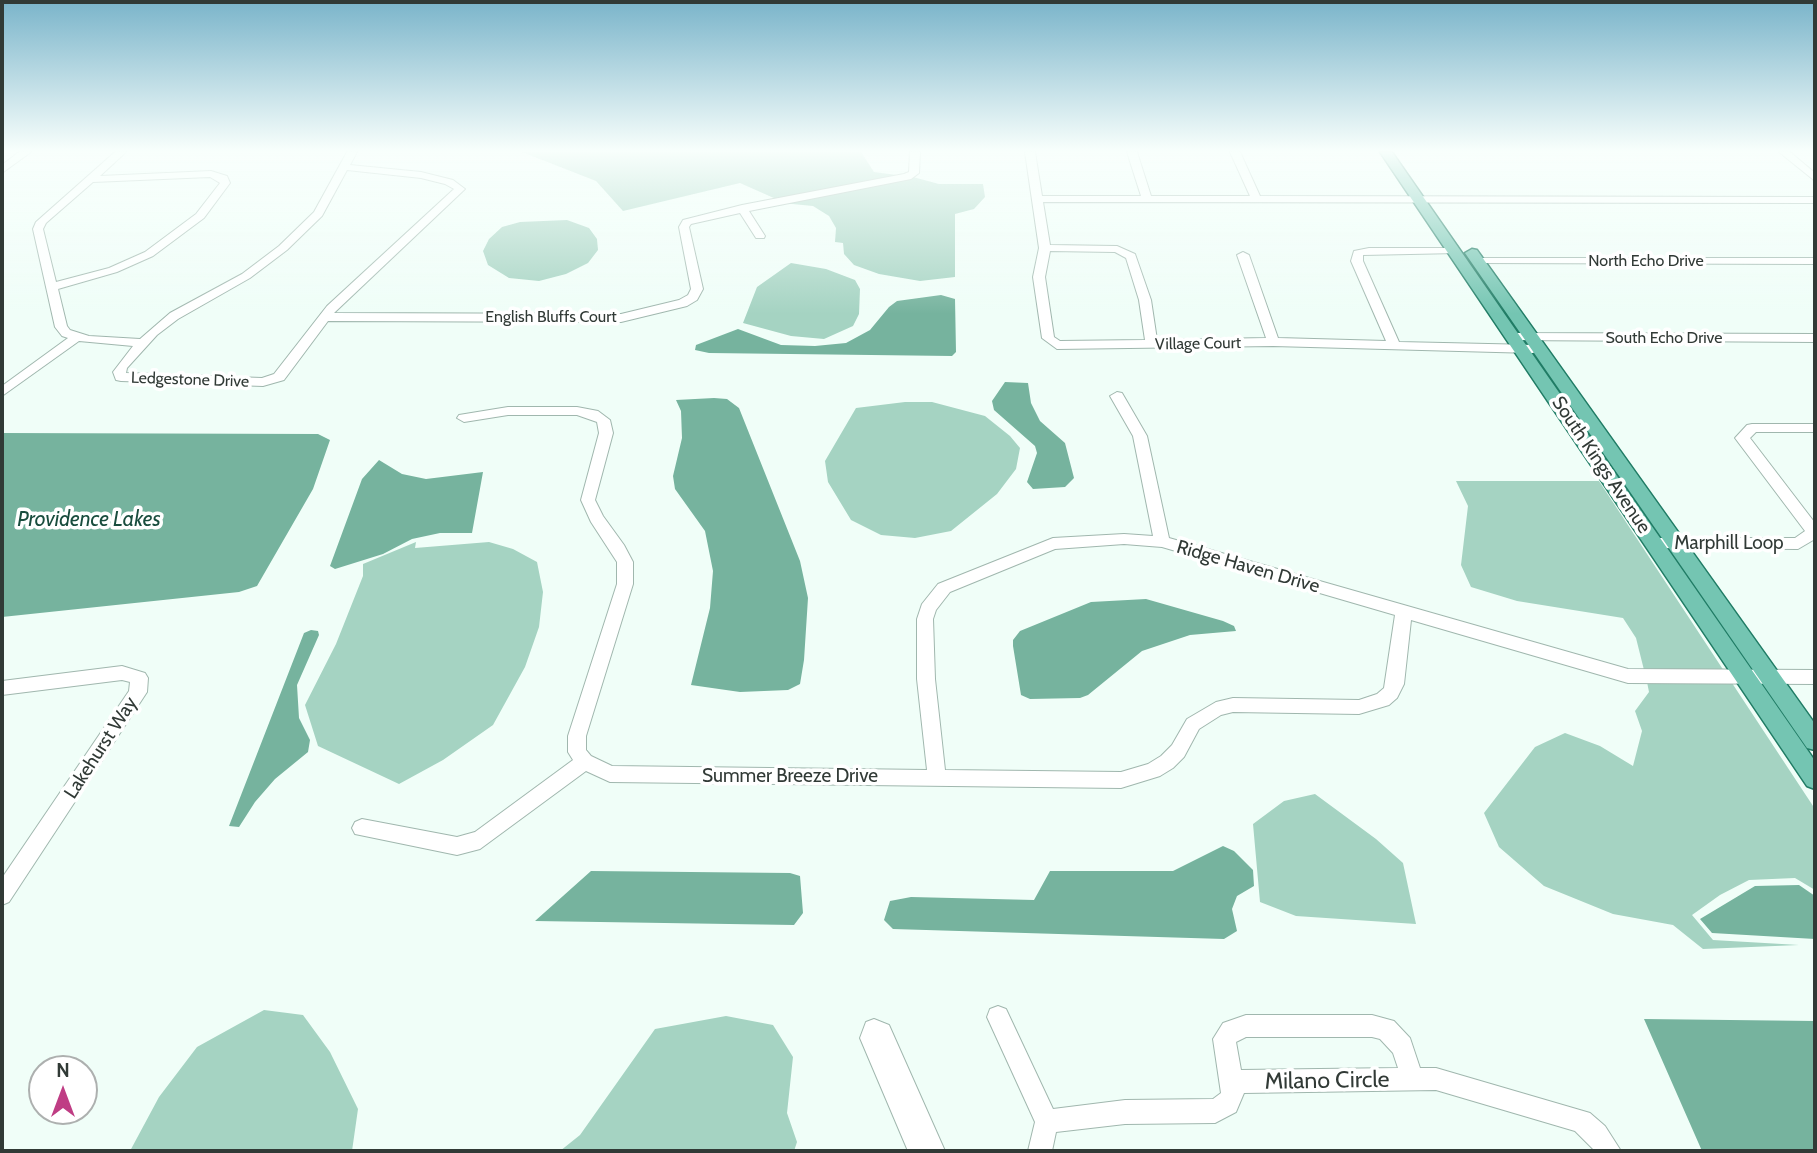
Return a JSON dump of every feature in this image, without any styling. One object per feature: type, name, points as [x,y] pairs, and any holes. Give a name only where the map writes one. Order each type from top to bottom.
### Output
[{"type":"main road","name":"South Kings Avenue","points":[[1423,206],[1454,251],[1597,431],[1815,741]]},
{"type":"main road","name":"South Kings Avenue","points":[[1439,206],[1478,261],[1577,430],[1815,779]]},
{"type":"main road","points":[[1577,430],[1597,431]]},
{"type":"street","points":[[60,206],[41,222],[38,229],[61,327],[75,338],[141,343]]},
{"type":"street","points":[[51,287],[113,270],[149,254],[200,216],[208,206]]},
{"type":"street","name":"Ledgestone Drive","points":[[323,206],[318,214],[283,248],[246,276],[174,316],[141,343],[118,372],[121,377],[263,382],[279,377],[326,317],[442,206]]},
{"type":"street","name":"English Bluffs Court","points":[[326,317],[621,318],[682,303],[693,297],[697,289],[684,227],[687,222],[753,206]]},
{"type":"street","name":"Village Court","points":[[1040,206],[1045,248],[1039,277],[1048,338],[1057,345],[1526,343]]},
{"type":"street","points":[[741,208],[760,236]]},
{"type":"street","points":[[1045,248],[1116,250],[1131,256],[1145,300],[1152,345]]},
{"type":"street","points":[[1394,345],[1357,261],[1357,253],[1454,251]]},
{"type":"street","points":[[1243,255],[1273,342]]},
{"type":"street","name":"North Echo Drive","points":[[1478,261],[1815,261]]},
{"type":"street","points":[[2,392],[75,338]]},
{"type":"street","name":"South Echo Drive","points":[[1526,343],[1815,338]]},
{"type":"street","points":[[1117,396],[1140,436],[1162,542]]},
{"type":"street","points":[[362,828],[457,846],[480,840],[585,762],[577,752],[578,736],[625,584],[625,562],[620,549],[596,518],[588,500],[606,433],[603,420],[593,414],[577,411],[508,411],[464,418]]},
{"type":"street","name":"Marphill Loop","points":[[1654,544],[1798,542],[1815,532],[1742,438],[1752,428],[1815,428]]},
{"type":"street","name":"Ridge Haven Drive","points":[[937,777],[927,700],[925,619],[928,608],[944,588],[1053,544],[1094,538],[1162,542],[1628,676],[1815,677]]},
{"type":"street","name":"Summer Breeze Drive","points":[[585,762],[610,774],[1121,780],[1153,770],[1167,762],[1178,751],[1193,724],[1216,709],[1233,705],[1359,707],[1373,704],[1391,693],[1395,684],[1404,612]]},
{"type":"street","name":"Lakehurst Way","points":[[2,688],[122,673],[139,678],[138,692],[2,895]]},
{"type":"street","points":[[998,1017],[1047,1121],[1040,1151]]},
{"type":"street","points":[[1047,1121],[1125,1112],[1215,1111],[1228,1104],[1233,1096],[1224,1039],[1231,1031],[1246,1026],[1372,1026],[1386,1029],[1402,1046],[1413,1080]]},
{"type":"street","points":[[920,1151],[871,1038],[874,1030],[881,1034],[933,1151]]},
{"type":"street","name":"Milano Circle","points":[[1232,1082],[1436,1079],[1582,1121],[1597,1134],[1609,1151]]},
{"type":"shaded area","points":[[618,206],[645,206],[623,211]]},
{"type":"shaded area","points":[[813,206],[977,206],[955,214],[955,277],[920,281],[879,274],[854,265],[844,254],[843,243],[835,242],[836,228],[829,216]]},
{"type":"shaded area","points":[[567,220],[589,228],[597,239],[598,250],[588,263],[566,274],[539,281],[509,278],[488,265],[483,251],[489,239],[502,227],[520,222]]},
{"type":"shaded area","points":[[791,263],[826,269],[855,280],[860,289],[859,314],[853,326],[824,339],[791,336],[743,323],[757,287]]},
{"type":"shaded area","points":[[905,402],[932,402],[985,416],[1010,436],[1020,448],[1016,469],[997,494],[951,531],[915,538],[881,535],[851,520],[828,482],[825,461],[856,408]]},
{"type":"shaded area","points":[[1456,481],[1599,481],[1724,671],[1644,670],[1636,638],[1623,618],[1517,601],[1471,587],[1461,565],[1468,506]]},
{"type":"shaded area","points":[[416,542],[415,548],[489,542],[513,549],[537,562],[543,592],[539,627],[525,667],[493,725],[443,760],[399,784],[318,746],[305,705],[336,644],[363,576],[363,564]]},
{"type":"shaded area","points":[[1647,682],[1732,683],[1815,809],[1815,890],[1795,878],[1749,880],[1720,895],[1692,915],[1713,940],[1799,945],[1703,949],[1673,925],[1613,914],[1544,886],[1499,847],[1484,813],[1535,747],[1565,733],[1600,746],[1633,766],[1642,731],[1635,711],[1649,692]]},
{"type":"shaded area","points":[[1315,794],[1376,839],[1403,863],[1416,924],[1296,916],[1260,902],[1253,824],[1284,801]]},
{"type":"shaded area","points":[[264,1010],[303,1015],[330,1052],[358,1109],[352,1151],[130,1151],[159,1097],[197,1047]]},
{"type":"shaded area","points":[[726,1016],[773,1025],[793,1057],[787,1113],[797,1142],[794,1151],[560,1151],[580,1135],[655,1029]]},
{"type":"water","points":[[941,295],[955,299],[956,352],[952,356],[709,353],[695,350],[696,345],[738,329],[781,345],[846,343],[870,330],[897,301]]},
{"type":"water","points":[[1005,382],[1028,383],[1031,403],[1040,421],[1065,443],[1074,478],[1065,487],[1033,489],[1027,482],[1037,453],[1035,446],[994,410],[992,401]]},
{"type":"water","points":[[727,399],[739,408],[800,561],[808,598],[804,660],[800,684],[788,690],[740,692],[691,685],[710,608],[713,571],[705,531],[675,489],[673,476],[682,438],[681,411],[676,400]]},
{"type":"water","name":"Providence Lakes","points":[[2,433],[318,434],[330,440],[313,489],[257,586],[239,592],[2,617]]},
{"type":"water","points":[[379,460],[402,474],[426,479],[483,472],[472,533],[440,533],[412,539],[383,554],[335,569],[330,566],[362,479]]},
{"type":"water","points":[[1146,599],[1223,621],[1234,626],[1236,631],[1190,635],[1142,651],[1088,695],[1080,698],[1030,699],[1021,695],[1013,646],[1013,640],[1020,631],[1091,602]]},
{"type":"water","points":[[318,631],[319,635],[297,685],[299,718],[310,740],[308,752],[275,779],[255,802],[239,827],[229,826],[304,633]]},
{"type":"water","points":[[1223,846],[1234,851],[1253,870],[1254,886],[1237,896],[1232,909],[1237,931],[1224,939],[893,929],[884,920],[890,901],[911,897],[1034,900],[1050,871],[1173,871]]},
{"type":"water","points":[[591,871],[790,873],[800,876],[803,913],[794,925],[535,921]]},
{"type":"water","points":[[1799,885],[1815,896],[1815,939],[1712,933],[1700,919],[1755,886]]},
{"type":"water","points":[[1644,1019],[1815,1021],[1815,1151],[1702,1151]]}]
